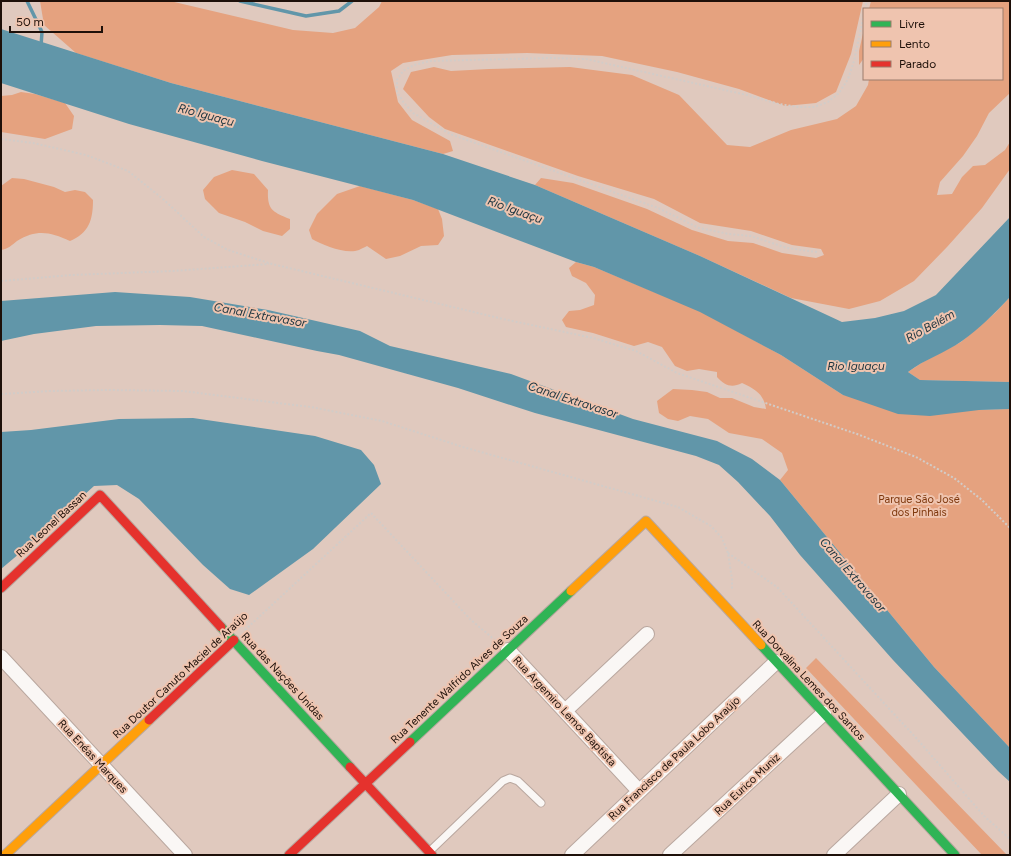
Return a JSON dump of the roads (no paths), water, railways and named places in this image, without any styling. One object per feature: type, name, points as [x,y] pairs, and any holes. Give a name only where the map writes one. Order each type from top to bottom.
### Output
[{"type":"street","name":"Rua Leonel Bassan","points":[[1,588],[100,495]]},
{"type":"street","name":"Rua das Nações Unidas","points":[[100,495],[431,854]]},
{"type":"street","name":"Rua Dorvalina Lemes dos Santos","points":[[646,521],[955,855]]},
{"type":"street","name":"Rua Tenente Walfrido Alves de Souza","points":[[289,855],[646,521]]},
{"type":"street","points":[[565,711],[647,634]]},
{"type":"street","name":"Rua Doutor Canuto Maciel de Araújo","points":[[5,855],[234,640]]},
{"type":"street","name":"Rua Argemiro Lemos Baptista","points":[[508,650],[639,791]]},
{"type":"street","name":"Rua Enéas Marques","points":[[1,657],[185,855]]},
{"type":"street","name":"Rua Francisco de Paula Lobo Araújo","points":[[572,855],[776,662]]},
{"type":"street","name":"Rua Eurico Muniz","points":[[670,855],[824,714]]},
{"type":"street","points":[[834,855],[899,794]]},
{"type":"lane","points":[[431,854],[503,781],[510,778],[518,781],[542,803]]},
{"type":"water","name":"Rio Iguaçu","points":[[1,29],[171,83],[443,154],[535,185],[700,256],[842,322],[875,318],[904,311],[936,295],[1010,217],[1010,297],[975,331],[962,341],[921,363],[908,372],[920,380],[1010,382],[1010,409],[979,410],[930,416],[898,414],[843,395],[781,355],[700,312],[594,267],[576,262],[413,200],[262,161],[129,124],[1,83]]},
{"type":"water","name":"Canal Extravasor","points":[[115,292],[190,297],[268,310],[360,331],[390,346],[511,374],[633,419],[717,441],[752,459],[780,480],[934,667],[1010,748],[1010,782],[893,660],[800,555],[770,516],[738,482],[719,465],[696,456],[535,413],[458,388],[339,355],[202,326],[96,326],[34,334],[1,341],[1,301]]},
{"type":"water","points":[[193,418],[315,436],[361,450],[374,465],[381,484],[313,549],[249,595],[230,589],[203,565],[139,499],[117,485],[94,486],[1,569],[1,432],[31,430],[119,419]]},
{"type":"waterway","points":[[27,1],[42,32],[41,46]]},
{"type":"waterway","points":[[240,1],[306,16],[339,11],[352,1]]},
{"type":"water label","name":"Rio Belém","points":[[930,326]]},
{"type":"park label","name":"Parque São José dos Pinhais","points":[[919,505]]}]
